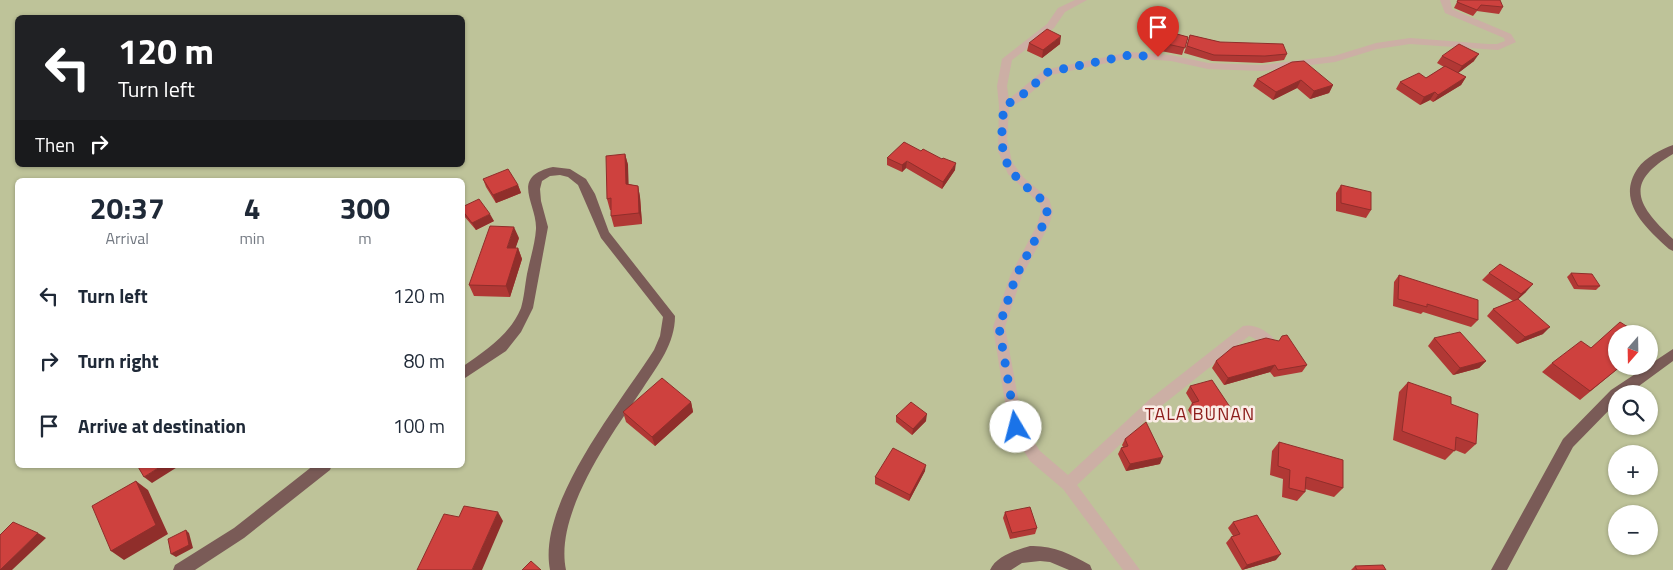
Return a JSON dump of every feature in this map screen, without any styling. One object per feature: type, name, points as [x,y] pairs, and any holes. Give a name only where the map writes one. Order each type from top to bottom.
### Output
[{"type":"main road","points":[[1673,149],[1642,169],[1634,187],[1638,206],[1643,215],[1673,246]]},
{"type":"main road","points":[[465,374],[500,347],[516,328],[527,308],[542,227],[535,201],[534,189],[537,180],[551,171],[563,172],[575,177],[587,190],[604,232],[623,261],[669,316],[670,327],[665,343],[626,403],[565,508],[558,535],[556,563],[558,570]]},
{"type":"main road","points":[[1629,385],[1673,354]]},
{"type":"main road","points":[[1499,570],[1568,443],[1608,402]]},
{"type":"main road","points":[[181,570],[239,533],[321,468]]},
{"type":"main road","points":[[998,570],[1021,555],[1039,553],[1066,560],[1084,570]]},
{"type":"street","points":[[1082,0],[1061,10],[1051,26],[1007,59],[1002,86],[1004,106],[1002,151],[1018,182],[1045,202],[1047,212],[1043,225],[1016,276],[999,327],[1016,427],[1035,456],[1068,484],[1132,570]]},
{"type":"street","points":[[1004,106],[1020,97],[1048,72],[1130,55],[1171,58],[1208,66],[1262,68],[1335,59],[1376,46],[1410,41],[1488,47],[1505,45],[1511,42],[1508,36],[1448,11],[1445,0]]},
{"type":"street","points":[[1068,484],[1106,446],[1214,354],[1248,330],[1264,336],[1269,342]]},
{"type":"green space","points":[[0,0],[1673,0],[1673,570],[0,570]]},
{"type":"building","points":[[1458,0],[1500,0],[1503,7],[1481,5],[1477,10],[1457,2]]},
{"type":"building","points":[[1047,29],[1061,36],[1043,50],[1029,43]]},
{"type":"building","points":[[1162,30],[1188,37],[1185,48],[1158,42]]},
{"type":"building","points":[[1190,35],[1220,42],[1283,44],[1287,54],[1265,56],[1214,55],[1187,46]]},
{"type":"building","points":[[1459,44],[1479,54],[1462,66],[1442,56]]},
{"type":"building","points":[[1304,61],[1333,85],[1314,91],[1301,80],[1276,92],[1257,79],[1292,62]]},
{"type":"building","points":[[1445,66],[1466,77],[1438,95],[1435,92],[1424,97],[1400,82],[1419,73],[1426,78]]},
{"type":"building","points":[[904,142],[921,151],[923,149],[942,159],[956,163],[943,182],[907,161],[902,165],[887,158]]},
{"type":"building","points":[[625,154],[626,184],[638,186],[639,213],[611,216],[611,198],[607,199],[606,156]]},
{"type":"building","points":[[508,169],[518,185],[493,195],[483,179]]},
{"type":"building","points":[[1341,185],[1371,192],[1371,210],[1341,203]]},
{"type":"building","points":[[479,199],[490,214],[472,223],[465,214],[465,206]]},
{"type":"building","points":[[490,226],[514,227],[507,248],[518,248],[506,286],[469,285]]},
{"type":"building","points":[[1500,264],[1533,284],[1521,294],[1489,273]]},
{"type":"building","points":[[1571,273],[1592,274],[1600,286],[1578,286]]},
{"type":"building","points":[[1399,275],[1478,300],[1478,320],[1427,304],[1427,307],[1398,299]]},
{"type":"building","points":[[1518,299],[1550,327],[1525,337],[1493,309]]},
{"type":"building","points":[[1460,332],[1486,361],[1460,368],[1434,338]]},
{"type":"building","points":[[1608,333],[1608,375],[1610,375],[1590,391],[1552,363],[1581,341],[1591,348]]},
{"type":"building","points":[[1287,335],[1307,365],[1278,370],[1275,365],[1228,378],[1216,361],[1233,347],[1266,338],[1279,341],[1282,336]]},
{"type":"building","points":[[662,378],[691,402],[652,437],[623,412]]},
{"type":"building","points":[[1212,380],[1230,407],[1199,414],[1192,403],[1199,401],[1190,386]]},
{"type":"building","points":[[1408,382],[1451,397],[1451,404],[1478,414],[1476,444],[1456,437],[1455,451],[1402,431]]},
{"type":"building","points":[[911,402],[927,414],[913,429],[896,416]]},
{"type":"building","points":[[1146,422],[1163,457],[1130,464],[1121,448],[1128,446],[1125,439]]},
{"type":"building","points":[[1279,442],[1343,460],[1343,488],[1306,477],[1305,492],[1289,488],[1290,470],[1278,466]]},
{"type":"building","points":[[893,448],[926,465],[910,495],[875,477]]},
{"type":"building","points":[[139,468],[158,468],[144,477]]},
{"type":"building","points":[[136,481],[156,525],[111,551],[92,506]]},
{"type":"building","points":[[464,506],[498,512],[472,570],[417,570],[444,514],[459,517]]},
{"type":"building","points":[[1030,507],[1037,528],[1012,533],[1005,512]]},
{"type":"building","points":[[1257,515],[1281,554],[1247,565],[1231,537],[1240,534],[1233,522]]},
{"type":"building","points":[[13,522],[38,533],[0,570],[0,535]]},
{"type":"building","points":[[186,530],[189,545],[171,554],[168,539]]},
{"type":"building","points":[[531,561],[541,570],[522,570]]},
{"type":"building","points":[[1383,565],[1386,570],[1357,570],[1355,566]]},
{"type":"district","name":"TALA BUNAN","points":[[1200,414]]},
{"type":"route","points":[[1016,427],[1007,365],[999,327],[1016,276],[1043,225],[1047,212],[1045,202],[1018,182],[1002,151],[1001,133],[1004,106],[1020,97],[1048,72],[1130,55],[1158,57]]}]
